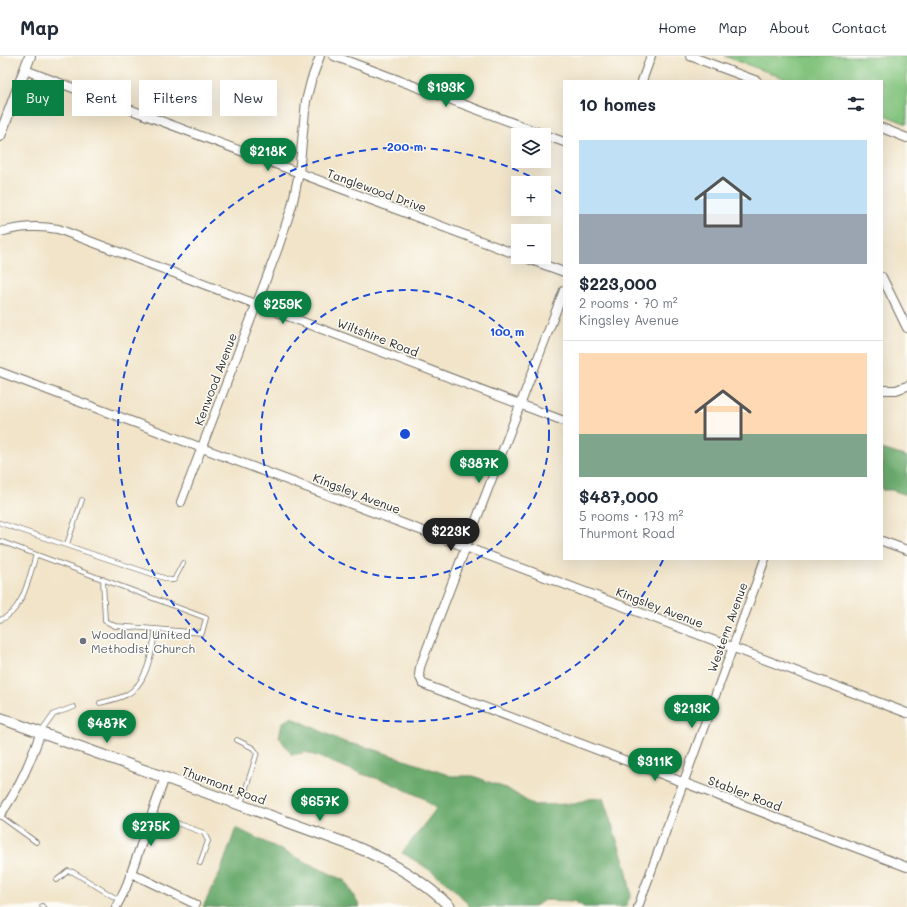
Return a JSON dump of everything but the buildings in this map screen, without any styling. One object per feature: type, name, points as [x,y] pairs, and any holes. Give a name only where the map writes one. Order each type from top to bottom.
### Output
[{"type":"street","points":[[0,136],[4,114],[30,56]]},
{"type":"street","name":"Kenwood Avenue","points":[[181,502],[292,206],[299,174],[306,101],[320,56]]},
{"type":"street","points":[[334,56],[563,142]]},
{"type":"street","points":[[642,80],[651,56]]},
{"type":"street","points":[[690,56],[754,80]]},
{"type":"street","name":"Tanglewood Drive","points":[[25,70],[511,252]]},
{"type":"street","points":[[883,128],[907,138]]},
{"type":"street","name":"Wiltshire Road","points":[[0,232],[19,227],[35,226],[58,229],[563,421]]},
{"type":"street","points":[[542,264],[563,272]]},
{"type":"street","points":[[883,279],[907,328]]},
{"type":"street","points":[[466,547],[563,293]]},
{"type":"street","name":"Kingsley Avenue","points":[[0,372],[907,713]]},
{"type":"street","points":[[883,390],[896,390],[907,386]]},
{"type":"street","points":[[883,541],[907,550]]},
{"type":"street","name":"Stabler Road","points":[[466,547],[420,667],[418,674],[424,684],[907,867]]},
{"type":"street","name":"Western Avenue","points":[[638,907],[685,782],[765,560]]},
{"type":"street","name":"Thurmont Road","points":[[0,718],[166,777],[374,854],[420,881],[450,907]]},
{"type":"street","points":[[0,815],[19,786],[29,766],[41,732]]},
{"type":"street","points":[[118,903],[131,873],[166,777]]},
{"type":"street","points":[[131,873],[195,904]]},
{"type":"lane","points":[[66,544],[82,500]]},
{"type":"lane","points":[[0,522],[170,580],[174,580],[183,563]]},
{"type":"lane","points":[[0,541],[206,618],[202,633],[115,626],[105,621],[103,580]]},
{"type":"lane","points":[[0,620],[7,617],[17,607],[36,555]]},
{"type":"lane","points":[[100,703],[127,695],[134,689],[148,665],[156,629]]},
{"type":"lane","points":[[41,732],[54,714],[74,707]]},
{"type":"lane","points":[[237,740],[253,748],[257,753],[241,805]]},
{"type":"lane","points":[[152,814],[204,833],[208,841],[200,863]]},
{"type":"lane","points":[[0,815],[36,842]]},
{"type":"lane","points":[[57,880],[68,871],[73,872],[118,903]]},
{"type":"green space","points":[[724,56],[907,56],[907,124],[883,114],[883,80],[789,80]]},
{"type":"green space","points":[[883,449],[907,457],[907,495],[892,490],[883,490]]},
{"type":"green space","points":[[291,717],[344,742],[370,748],[451,776],[473,776],[508,789],[533,805],[575,804],[588,799],[603,798],[626,867],[631,895],[625,907],[584,907],[574,901],[544,900],[534,907],[470,907],[448,883],[402,853],[436,809],[423,798],[386,781],[362,774],[306,752],[292,755],[279,737],[282,723]]},
{"type":"green space","points":[[236,828],[345,881],[360,907],[203,907],[221,870]]},
{"type":"place","name":"Woodland United Methodist Church","points":[[83,641]]}]
